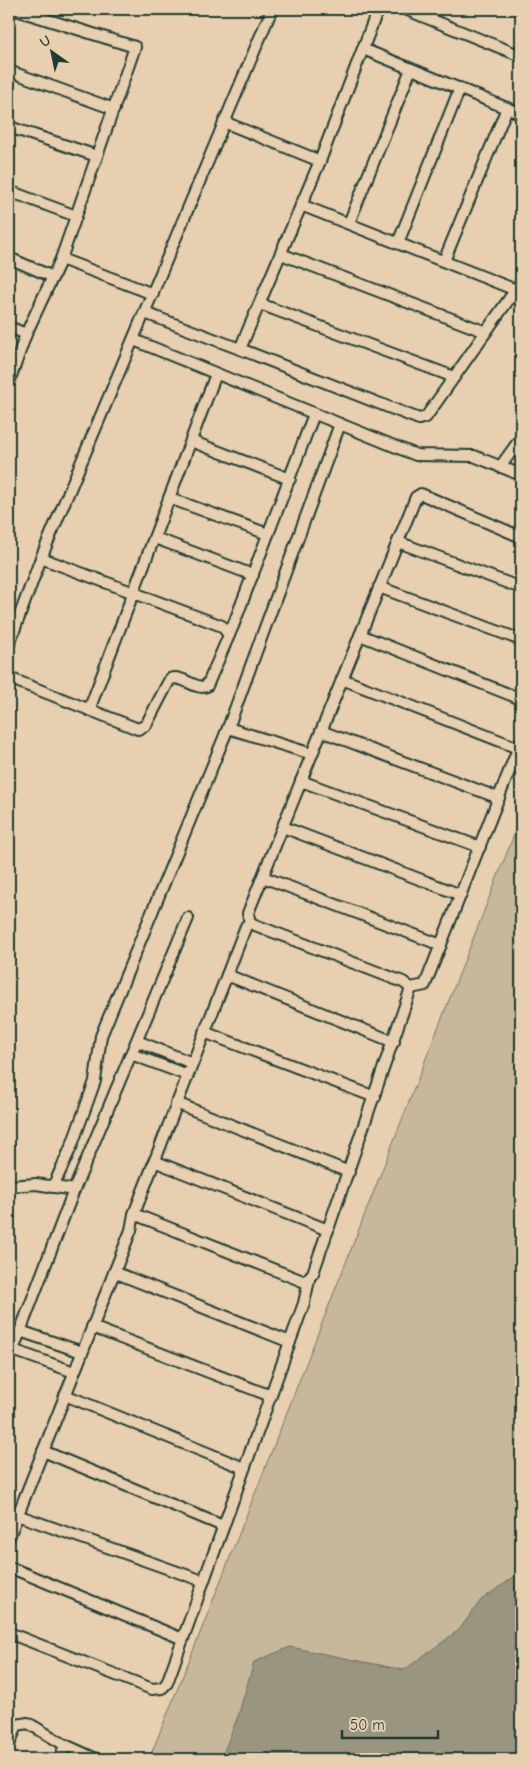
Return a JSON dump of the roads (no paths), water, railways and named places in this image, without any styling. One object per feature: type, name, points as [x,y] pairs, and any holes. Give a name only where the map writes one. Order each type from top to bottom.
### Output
[{"type":"street","points":[[9,382],[26,334],[61,259],[135,47],[13,9]]},
{"type":"street","points":[[9,644],[41,558],[272,9]]},
{"type":"street","points":[[240,349],[320,161],[378,9]]},
{"type":"street","points":[[405,9],[521,56]]},
{"type":"street","points":[[363,49],[521,114]]},
{"type":"street","points":[[349,224],[411,69]]},
{"type":"street","points":[[9,71],[114,109]]},
{"type":"street","points":[[398,243],[460,88]]},
{"type":"street","points":[[444,261],[507,108]]},
{"type":"street","points":[[224,122],[320,161]]},
{"type":"street","points":[[9,127],[97,156]]},
{"type":"street","points":[[9,191],[76,216]]},
{"type":"street","points":[[145,313],[418,419],[426,417],[519,286],[444,261],[301,205]]},
{"type":"street","points":[[281,254],[486,332]]},
{"type":"street","points":[[9,258],[53,277]]},
{"type":"street","points":[[61,259],[153,294]]},
{"type":"street","points":[[260,304],[454,377]]},
{"type":"street","points":[[9,327],[26,334]]},
{"type":"street","points":[[134,340],[416,455],[474,456],[521,475]]},
{"type":"street","points":[[89,710],[216,374]]},
{"type":"street","points":[[9,678],[142,729],[146,725],[170,679],[177,677],[202,688],[207,686],[253,575],[314,414]]},
{"type":"street","points":[[53,1187],[72,1145],[95,1081],[101,1036],[228,728],[340,424]]},
{"type":"street","points":[[500,467],[521,438]]},
{"type":"street","points":[[190,441],[290,479]]},
{"type":"street","points":[[250,923],[248,913],[416,497],[421,494],[521,538]]},
{"type":"street","points":[[169,498],[268,534]]},
{"type":"street","points":[[155,538],[253,575]]},
{"type":"street","points":[[398,542],[521,588]]},
{"type":"street","points":[[41,558],[222,626],[229,635]]},
{"type":"street","points":[[379,587],[521,640]]},
{"type":"street","points":[[360,635],[521,699]]},
{"type":"street","points":[[250,923],[403,982],[411,988],[425,985],[520,744],[342,679]]},
{"type":"street","points":[[228,728],[312,754]]},
{"type":"street","points":[[322,731],[499,798]]},
{"type":"street","points":[[301,781],[480,847]]},
{"type":"street","points":[[283,827],[461,895]]},
{"type":"street","points":[[263,877],[441,945]]},
{"type":"street","points":[[74,1372],[13,1350],[74,1190],[188,918]]},
{"type":"street","points":[[9,1537],[131,1230],[134,1214],[226,975],[246,926],[250,923]]},
{"type":"street","points":[[226,975],[394,1042]]},
{"type":"street","points":[[9,1633],[152,1689],[162,1688],[166,1682],[304,1303],[308,1280],[349,1172],[411,988]]},
{"type":"street","points":[[204,1032],[375,1097]]},
{"type":"street","points":[[136,1041],[192,1062]]},
{"type":"street","points":[[131,1054],[187,1075]]},
{"type":"street","points":[[176,1103],[349,1172]]},
{"type":"street","points":[[154,1161],[328,1230]]},
{"type":"street","points":[[9,1186],[36,1184],[74,1190]]},
{"type":"street","points":[[134,1214],[299,1280],[308,1280]]},
{"type":"street","points":[[114,1272],[290,1342]]},
{"type":"street","points":[[92,1327],[271,1396]]},
{"type":"street","points":[[20,1331],[82,1352]]},
{"type":"street","points":[[65,1395],[244,1468]]},
{"type":"street","points":[[43,1451],[223,1526]]},
{"type":"street","points":[[17,1515],[203,1581]]},
{"type":"street","points":[[9,1567],[182,1639]]},
{"type":"street","points":[[9,1745],[16,1725],[28,1723],[65,1745],[96,1759]]},
{"type":"street","points":[[60,1759],[65,1745]]}]
